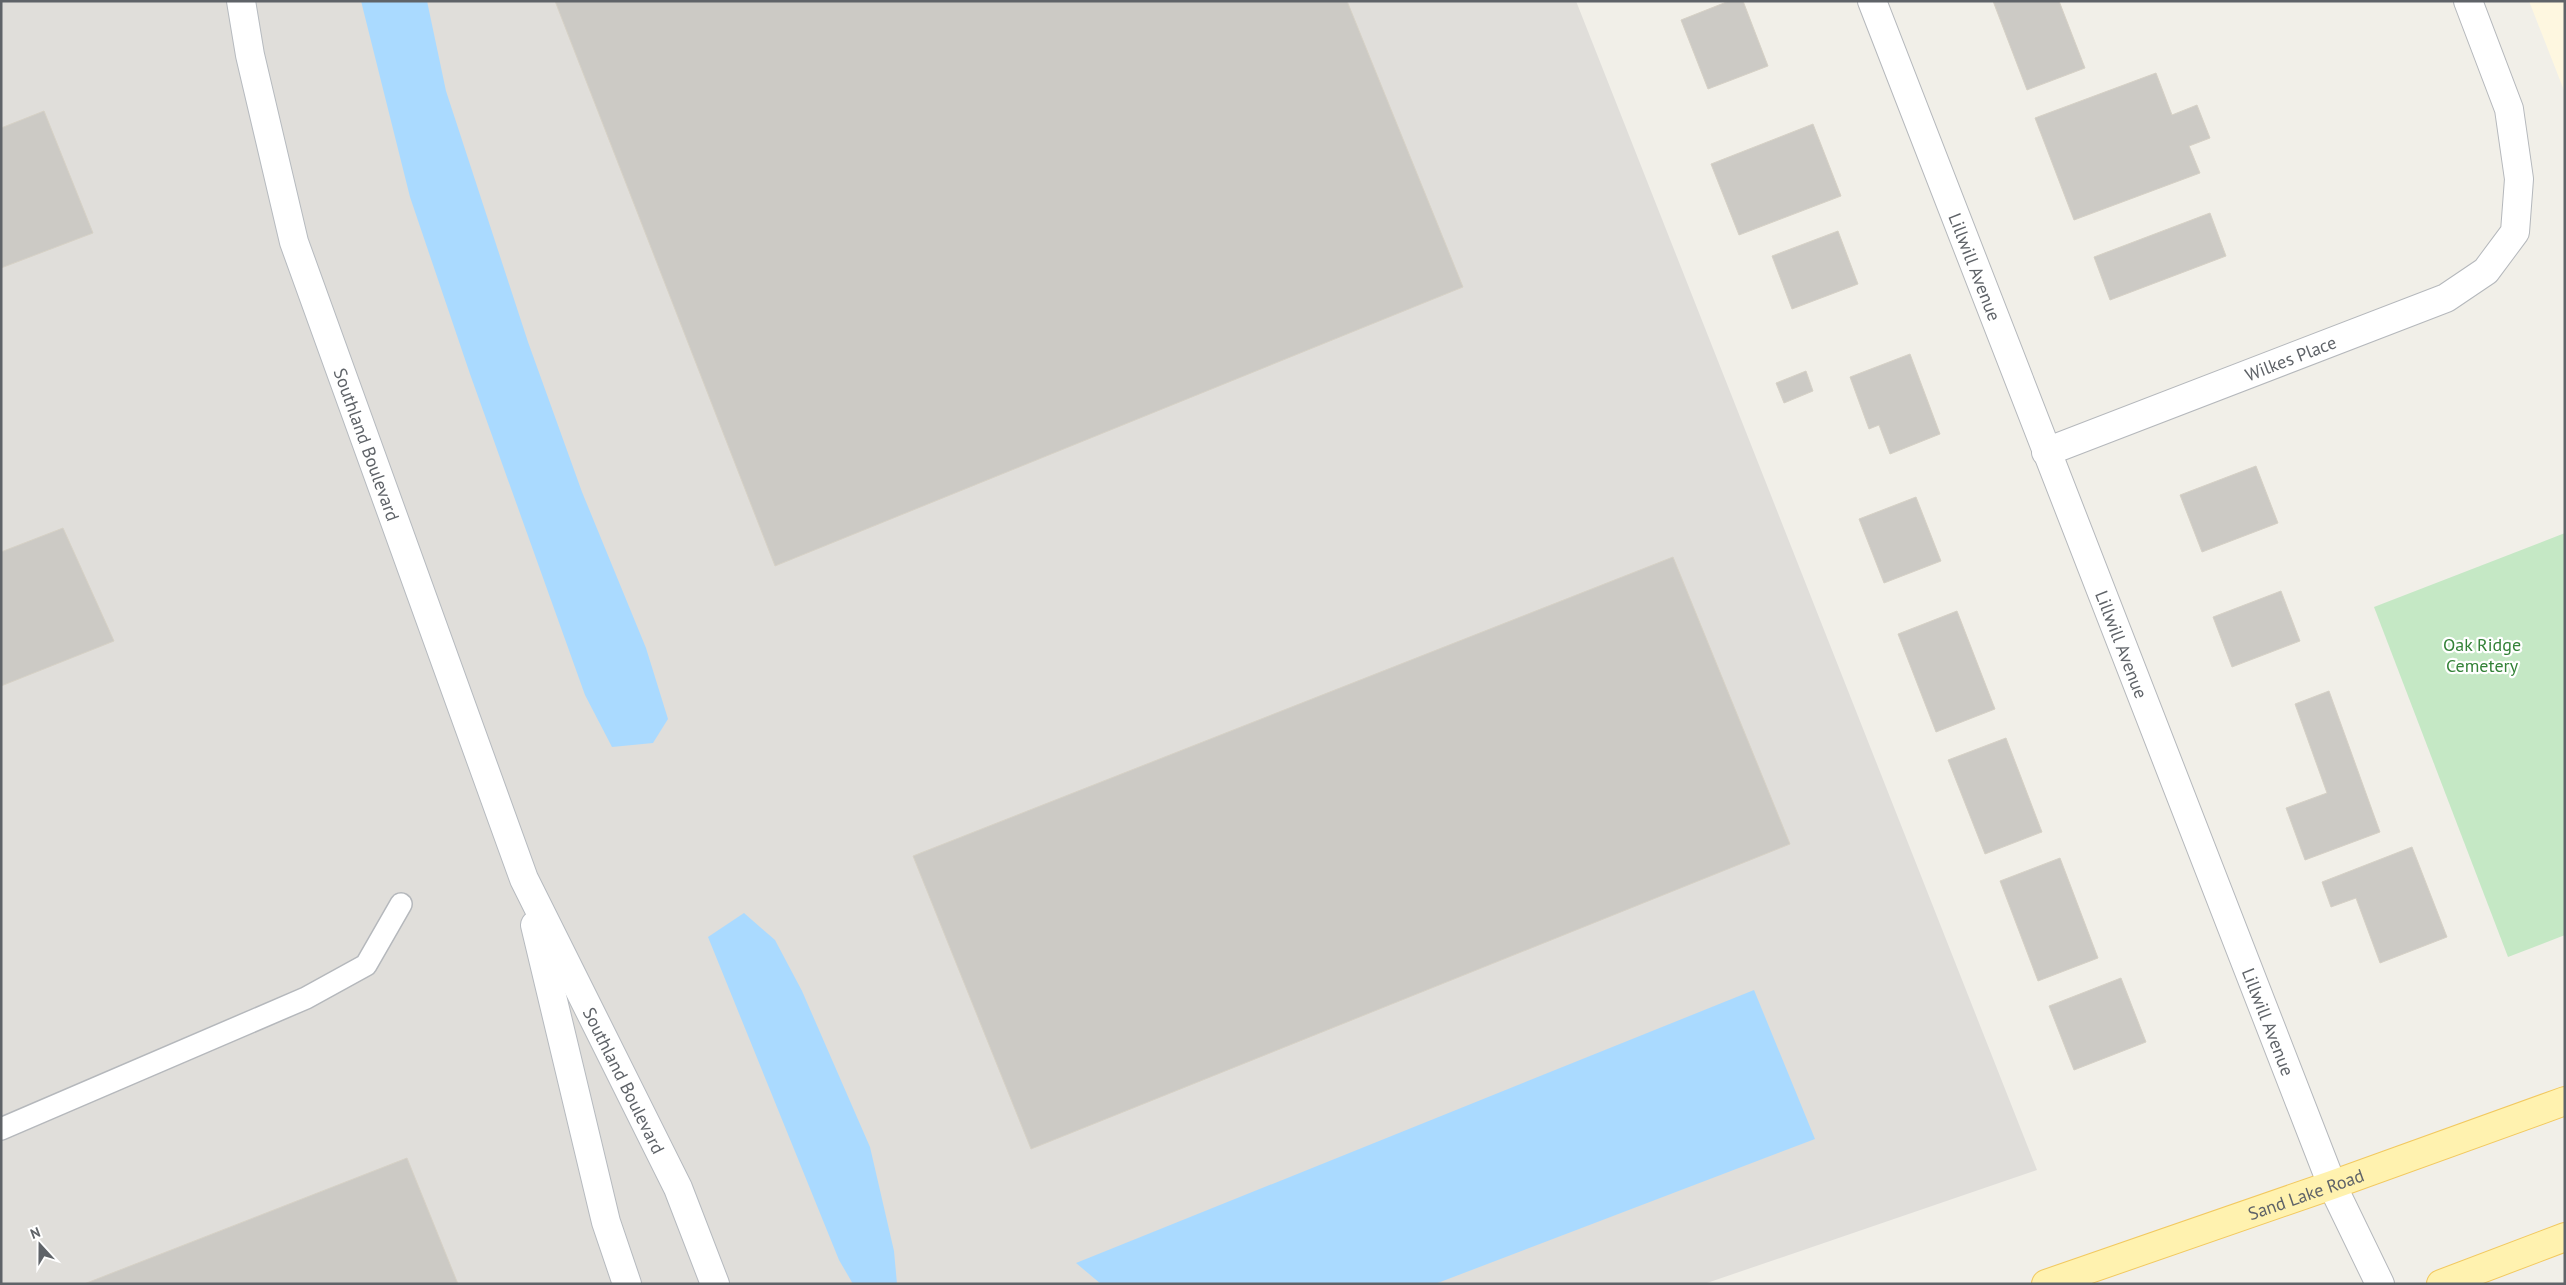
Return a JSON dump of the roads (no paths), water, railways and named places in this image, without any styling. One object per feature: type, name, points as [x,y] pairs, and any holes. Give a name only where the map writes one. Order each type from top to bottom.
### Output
[{"type":"main road","name":"Sand Lake Road","points":[[2046,1284],[2332,1185],[2565,1101]]},
{"type":"main road","points":[[2440,1284],[2565,1237]]},
{"type":"street","name":"Southland Boulevard","points":[[242,1],[250,55],[294,242],[524,879],[606,1222],[627,1284]]},
{"type":"street","name":"Lillwill Avenue","points":[[1872,1],[2332,1185],[2380,1284]]},
{"type":"street","name":"Wilkes Place","points":[[2046,452],[2446,298],[2486,271],[2515,232],[2519,179],[2509,109],[2468,1]]},
{"type":"street","name":"Southland Boulevard","points":[[524,879],[678,1188],[715,1284]]},
{"type":"lane","points":[[1,1129],[306,998],[366,965],[402,904]]},
{"type":"water","points":[[361,1],[427,1],[446,91],[528,342],[582,492],[646,648],[668,719],[653,743],[612,747],[585,695],[470,374],[410,197]]},
{"type":"water","points":[[744,913],[775,940],[802,991],[870,1147],[894,1251],[897,1284],[853,1284],[839,1260],[708,937]]},
{"type":"water","points":[[1754,990],[1815,1139],[1435,1284],[1101,1284],[1076,1263]]},
{"type":"park label","name":"Oak Ridge Cemetery","points":[[2482,654]]}]
